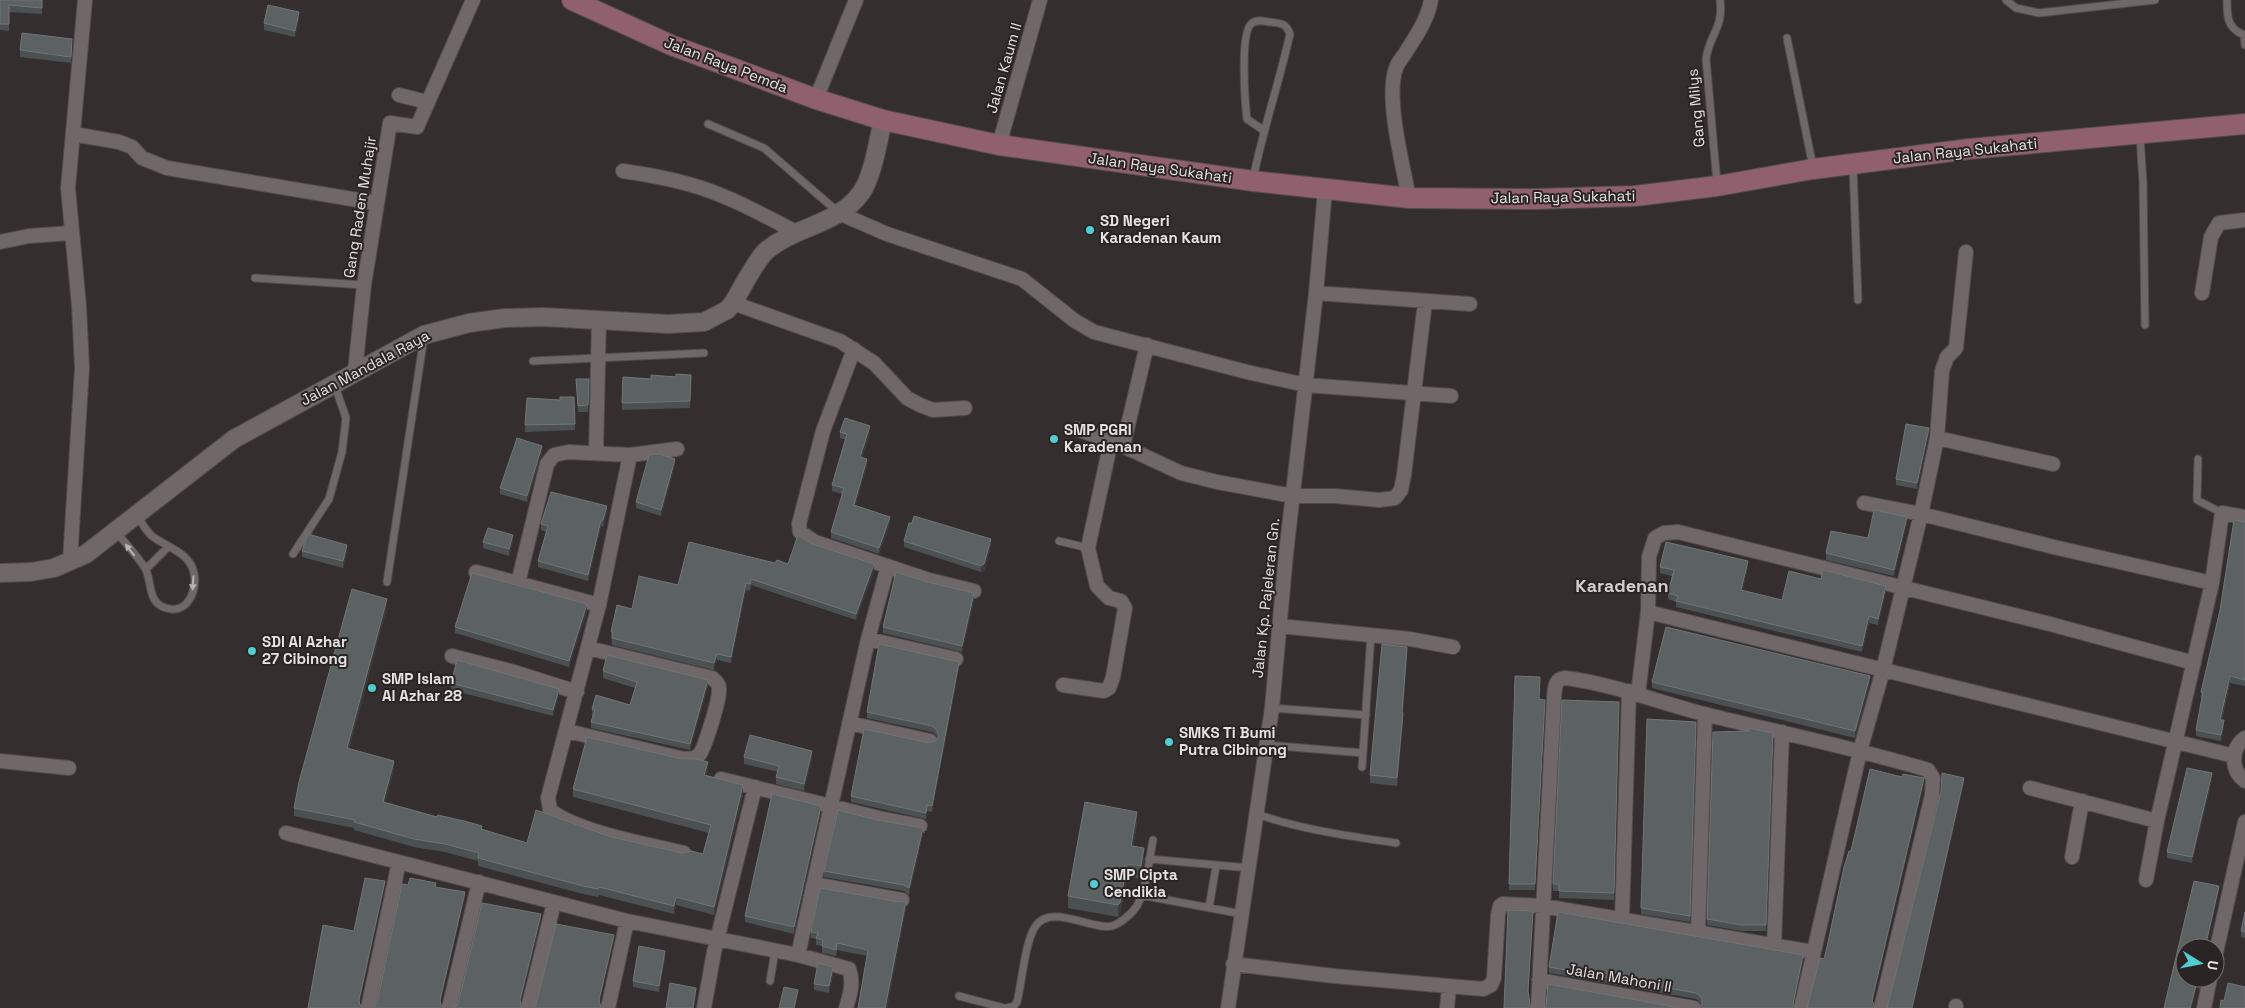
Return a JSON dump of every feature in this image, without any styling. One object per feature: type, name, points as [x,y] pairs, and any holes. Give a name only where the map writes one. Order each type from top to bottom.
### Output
[{"type":"main road","name":"Jalan Raya Pemda","points":[[572,0],[671,45],[816,99],[883,120]]},
{"type":"main road","name":"Jalan Raya Sukahati","points":[[883,120],[999,144],[1325,190],[1409,198],[1585,199],[1634,196],[1717,186],[1813,169],[1969,149],[2245,124]]},
{"type":"street","points":[[70,561],[82,368],[79,306],[68,188],[85,0]]},
{"type":"street","name":"Gang Raden Muhajir","points":[[355,371],[364,285],[390,123],[417,127],[473,0]]},
{"type":"street","points":[[816,99],[856,0]]},
{"type":"street","name":"Jalan Kaum II","points":[[999,144],[1040,0]]},
{"type":"street","points":[[1409,198],[1393,107],[1393,88],[1396,68],[1429,10],[1431,0]]},
{"type":"street","points":[[399,95],[427,102]]},
{"type":"street","name":"Jalan Mandala Raya","points":[[0,573],[31,572],[54,568],[86,554],[234,439],[355,371],[424,335],[468,323],[505,318],[544,317],[668,324],[704,322],[727,310],[766,251],[796,232],[841,214],[860,195],[866,184],[883,120]]},
{"type":"street","points":[[73,134],[119,142],[132,147],[142,158],[167,168],[376,203]]},
{"type":"street","points":[[624,171],[686,183],[710,191],[754,210],[796,232]]},
{"type":"street","name":"Jalan Kp. Pajeleran Gn.","points":[[1228,1008],[1233,964],[1250,868],[1268,745],[1279,626],[1316,293],[1325,190]]},
{"type":"street","points":[[841,214],[887,234],[980,263],[1022,279],[1072,318],[1094,332],[1247,372],[1306,384],[1451,396]]},
{"type":"street","points":[[2202,293],[2211,237],[2219,223],[2245,220]]},
{"type":"street","points":[[0,242],[28,236],[71,233]]},
{"type":"street","points":[[1801,1008],[1860,751],[1883,670],[1921,514],[1937,438],[1942,371],[1947,357],[1956,348],[1966,252]]},
{"type":"street","points":[[1316,293],[1470,304]]},
{"type":"street","points":[[1077,429],[1117,444],[1181,473],[1293,496],[1335,496],[1379,500],[1395,498],[1401,490],[1404,475],[1425,302]]},
{"type":"street","points":[[733,303],[840,341],[874,363],[907,398],[920,405],[933,410],[965,408]]},
{"type":"street","points":[[596,452],[599,320]]},
{"type":"street","points":[[1063,685],[1104,691],[1109,688],[1113,677],[1124,608],[1121,601],[1109,598],[1098,586],[1088,548],[1147,345]]},
{"type":"street","points":[[854,349],[823,431],[799,524],[800,532],[815,542],[929,580],[974,591]]},
{"type":"street","points":[[1937,438],[2053,464]]},
{"type":"street","points":[[518,583],[547,464],[554,454],[596,452],[630,455],[677,449]]},
{"type":"street","points":[[630,455],[599,605],[548,798],[550,810],[561,819],[684,853]]},
{"type":"street","points":[[1864,502],[2212,583]]},
{"type":"street","points":[[2146,880],[2157,821],[2212,583],[2222,513],[2245,517]]},
{"type":"street","points":[[1622,920],[1634,693],[1648,612],[1649,557],[1655,538],[1664,533],[1678,532],[2050,624],[2194,663]]},
{"type":"street","points":[[798,955],[832,805],[848,723],[888,566]]},
{"type":"street","points":[[476,572],[599,605]]},
{"type":"street","points":[[1648,612],[2234,756]]},
{"type":"street","points":[[1279,626],[1371,634],[1453,647]]},
{"type":"street","points":[[868,639],[956,659]]},
{"type":"street","points":[[567,731],[684,759],[694,759],[700,754],[713,719],[720,690],[718,683],[712,678],[588,648]]},
{"type":"street","points":[[452,656],[514,672],[577,692]]},
{"type":"street","points":[[1538,1008],[1556,683],[1561,678],[1570,678],[1928,770],[1933,778],[1932,795],[1882,1008]]},
{"type":"street","points":[[1698,933],[1705,714]]},
{"type":"street","points":[[848,723],[930,741]]},
{"type":"street","points":[[1774,946],[1782,732]]},
{"type":"street","points":[[2245,738],[2236,748],[2234,756],[2235,769],[2245,781]]},
{"type":"street","points":[[0,761],[69,768]]},
{"type":"street","points":[[721,779],[879,818],[920,826]]},
{"type":"street","points":[[704,1008],[714,952],[719,940],[755,787]]},
{"type":"street","points":[[2030,788],[2157,821]]},
{"type":"street","points":[[2072,857],[2082,801]]},
{"type":"street","points":[[2219,938],[2245,822]]},
{"type":"street","points":[[286,833],[627,921],[798,955],[849,969],[851,991],[846,1008]]},
{"type":"street","points":[[368,1008],[400,862]]},
{"type":"street","points":[[449,1008],[479,882]]},
{"type":"street","points":[[814,884],[902,900]]},
{"type":"street","points":[[528,1008],[554,903]]},
{"type":"street","points":[[1233,964],[1334,976],[1483,989],[1491,986],[1495,968],[1500,906],[1509,904],[1543,906],[1813,952]]},
{"type":"street","points":[[608,1008],[627,921]]},
{"type":"street","name":"Jalan Mahoni II","points":[[1539,980],[1694,1008]]},
{"type":"street","points":[[1447,1008],[1449,987]]},
{"type":"street","points":[[2204,1008],[2208,988]]},
{"type":"lane","name":"Gang Milys","points":[[1717,186],[1706,60],[1708,47],[1720,24],[1720,0]]},
{"type":"lane","points":[[2006,0],[2016,8],[2039,13],[2155,0]]},
{"type":"lane","points":[[2071,0],[2071,9]]},
{"type":"lane","points":[[2227,0],[2229,25],[2234,31],[2244,34],[2245,45]]},
{"type":"lane","points":[[1253,181],[1263,130],[1276,94],[1290,34],[1288,28],[1282,24],[1257,21],[1251,23],[1248,29],[1244,68],[1245,101],[1248,119],[1263,130]]},
{"type":"lane","points":[[1787,38],[1813,169]]},
{"type":"lane","points":[[708,124],[764,148],[841,214]]},
{"type":"lane","points":[[2139,133],[2143,183],[2145,325]]},
{"type":"lane","points":[[1853,164],[1858,300]]},
{"type":"lane","points":[[255,278],[364,285]]},
{"type":"lane","points":[[387,582],[424,335]]},
{"type":"lane","points":[[533,361],[704,354]]},
{"type":"lane","points":[[293,554],[329,499],[342,452],[346,418],[334,383]]},
{"type":"lane","points":[[2198,459],[2197,500],[2222,513]]},
{"type":"lane","points":[[115,530],[146,569],[150,589],[155,601],[163,608],[173,610],[187,605],[192,598],[194,585],[192,565],[185,556],[150,534],[136,514]]},
{"type":"lane","points":[[1059,541],[1088,548]]},
{"type":"lane","points":[[146,569],[168,547]]},
{"type":"lane","points":[[1362,767],[1371,634]]},
{"type":"lane","points":[[1272,708],[1366,715]]},
{"type":"lane","points":[[1268,745],[1363,753]]},
{"type":"lane","points":[[1257,814],[1277,821],[1310,828],[1396,843]]},
{"type":"lane","points":[[959,996],[1005,1008],[1014,1006],[1017,1002],[1028,947],[1035,926],[1045,918],[1058,917],[1110,927],[1130,914],[1141,895],[1153,840]]},
{"type":"lane","points":[[1149,859],[1250,868]]},
{"type":"lane","points":[[1209,908],[1216,866]]},
{"type":"lane","points":[[1141,895],[1242,914]]},
{"type":"lane","points":[[770,981],[775,951]]},
{"type":"building","points":[[0,0],[42,0],[42,8],[9,5],[9,24],[0,24]]},
{"type":"building","points":[[268,5],[299,12],[295,31],[264,23]]},
{"type":"building","points":[[22,33],[72,39],[71,57],[20,50]]},
{"type":"building","points":[[676,374],[691,375],[690,401],[622,403],[623,377],[651,379],[651,375],[676,377]]},
{"type":"building","points":[[576,379],[589,379],[588,405],[578,406]]},
{"type":"building","points":[[560,397],[574,397],[575,424],[525,425],[527,398],[560,400]]},
{"type":"building","points":[[845,418],[870,426],[860,457],[867,459],[854,505],[890,517],[879,548],[831,532],[844,488],[832,485],[847,434],[840,432]]},
{"type":"building","points":[[1906,424],[1929,428],[1917,483],[1896,479]]},
{"type":"building","points":[[517,438],[542,446],[527,496],[500,488]]},
{"type":"building","points":[[659,454],[675,459],[661,510],[636,502],[649,455]]},
{"type":"building","points":[[551,492],[607,506],[603,520],[601,520],[588,575],[538,561],[548,526],[541,524]]},
{"type":"building","points":[[1874,510],[1907,517],[1894,570],[1826,553],[1831,531],[1868,538]]},
{"type":"building","points":[[914,516],[991,539],[984,564],[981,566],[904,541],[909,523],[912,523]]},
{"type":"building","points":[[2234,520],[2245,522],[2245,680],[2230,676],[2220,720],[2224,720],[2221,735],[2196,730],[2203,692],[2201,692],[2220,610]]},
{"type":"building","points":[[488,528],[513,535],[509,549],[483,542]]},
{"type":"building","points":[[308,534],[347,545],[343,561],[302,551]]},
{"type":"building","points":[[798,535],[812,544],[874,564],[856,614],[751,579],[750,584],[746,583],[731,657],[717,654],[714,663],[612,638],[613,632],[611,632],[617,605],[632,609],[639,576],[678,585],[689,542],[775,563],[777,560],[788,564]]},
{"type":"building","points":[[1666,542],[1748,561],[1741,590],[1782,600],[1789,571],[1821,579],[1823,570],[1886,586],[1878,619],[1869,616],[1862,646],[1676,601],[1678,596],[1668,593],[1674,570],[1660,567]]},
{"type":"building","points":[[896,572],[927,582],[974,593],[962,646],[883,627]]},
{"type":"building","points":[[472,573],[587,604],[569,661],[455,627]]},
{"type":"building","points":[[352,589],[387,599],[347,748],[394,761],[383,802],[437,817],[438,815],[468,822],[482,826],[481,829],[527,843],[536,810],[611,837],[682,853],[691,851],[703,854],[711,825],[573,789],[587,737],[682,759],[696,759],[708,762],[704,775],[743,785],[714,907],[676,897],[674,906],[599,887],[598,889],[583,886],[478,858],[479,853],[445,844],[414,839],[354,822],[355,820],[294,808],[299,782]]},
{"type":"building","points":[[1666,627],[1870,676],[1855,731],[1652,682]]},
{"type":"building","points":[[879,644],[959,662],[932,806],[927,805],[926,813],[851,796],[864,729],[929,743],[936,741],[939,736],[936,729],[932,726],[867,712]]},
{"type":"building","points":[[1382,644],[1407,647],[1397,778],[1370,775]]},
{"type":"building","points":[[607,655],[708,680],[690,744],[591,722],[595,710],[592,709],[596,695],[630,705],[637,682],[603,671]]},
{"type":"building","points":[[457,660],[559,689],[553,710],[451,683]]},
{"type":"building","points":[[1515,676],[1540,677],[1539,699],[1545,700],[1535,884],[1509,884]]},
{"type":"building","points":[[1562,700],[1619,702],[1614,893],[1559,891],[1559,884],[1553,884]]},
{"type":"building","points":[[1647,719],[1696,722],[1690,916],[1641,908]]},
{"type":"building","points":[[1749,728],[1773,733],[1766,925],[1742,925],[1707,919],[1713,732],[1749,731]]},
{"type":"building","points":[[750,735],[812,751],[804,784],[776,777],[779,766],[744,757]]},
{"type":"building","points":[[2187,768],[2212,773],[2192,857],[2167,852]]},
{"type":"building","points":[[1870,769],[1902,777],[1903,774],[1924,778],[1872,1000],[1875,1008],[1807,1008],[1820,958],[1824,959],[1844,867],[1849,851],[1851,851]]},
{"type":"building","points":[[1942,773],[1964,778],[1912,1008],[1887,1008],[1941,791]]},
{"type":"building","points":[[772,794],[821,806],[794,927],[745,916]]},
{"type":"building","points":[[1085,802],[1137,812],[1131,846],[1144,848],[1141,866],[1127,864],[1120,903],[1118,905],[1068,896]]},
{"type":"building","points":[[838,810],[877,820],[923,828],[909,888],[904,885],[824,871]]},
{"type":"building","points":[[365,878],[385,881],[359,1000],[363,1008],[308,1008],[323,925],[354,931]]},
{"type":"building","points":[[410,878],[436,883],[435,887],[465,892],[440,1000],[444,1008],[373,1008],[377,1003],[402,884],[408,885]]},
{"type":"building","points":[[2194,881],[2219,886],[2207,938],[2181,938]]},
{"type":"building","points":[[820,888],[900,902],[906,901],[885,1008],[858,1008],[868,950],[837,943],[836,950],[822,946],[823,940],[816,938],[818,933],[811,932]]},
{"type":"building","points":[[482,903],[541,914],[520,1000],[522,1008],[454,1008],[458,1004]]},
{"type":"building","points":[[1508,910],[1533,911],[1528,991],[1530,1005],[1533,1008],[1504,1008]]},
{"type":"building","points":[[1558,912],[1803,955],[1793,1004],[1797,1008],[1699,1008],[1702,1004],[1702,998],[1696,993],[1549,967]]},
{"type":"building","points":[[2245,912],[2245,932],[2241,931]]},
{"type":"building","points":[[556,924],[614,935],[599,1000],[601,1008],[534,1008]]},
{"type":"building","points":[[639,946],[665,951],[659,986],[633,981]]},
{"type":"building","points":[[2175,961],[2175,988],[2195,988],[2190,1008],[2164,1008]]},
{"type":"building","points":[[818,963],[833,967],[829,986],[814,984]]},
{"type":"building","points":[[670,983],[696,988],[693,1008],[666,1008]]},
{"type":"building","points":[[2228,983],[2245,987],[2245,1008],[2220,1008],[2221,1000],[2224,1001]]},
{"type":"building","points":[[1548,984],[1680,1008],[1543,1008],[1546,1006]]},
{"type":"building","points":[[784,987],[798,990],[794,1008],[779,1008]]},
{"type":"place","name":"SD Negeri Karadenan Kaum","points":[[1090,230]]},
{"type":"place","name":"SMP PGRI Karadenan","points":[[1054,439]]},
{"type":"place","name":"SDI Al Azhar 27 Cibinong","points":[[252,651]]},
{"type":"place","name":"SMP Islam Al Azhar 28","points":[[372,688]]},
{"type":"place","name":"SMKS Ti Bumi Putra Cibinong","points":[[1169,742]]},
{"type":"place","name":"SMP Cipta Cendikia","points":[[1094,884]]},
{"type":"district","name":"Karadenan","points":[[1622,586]]}]
